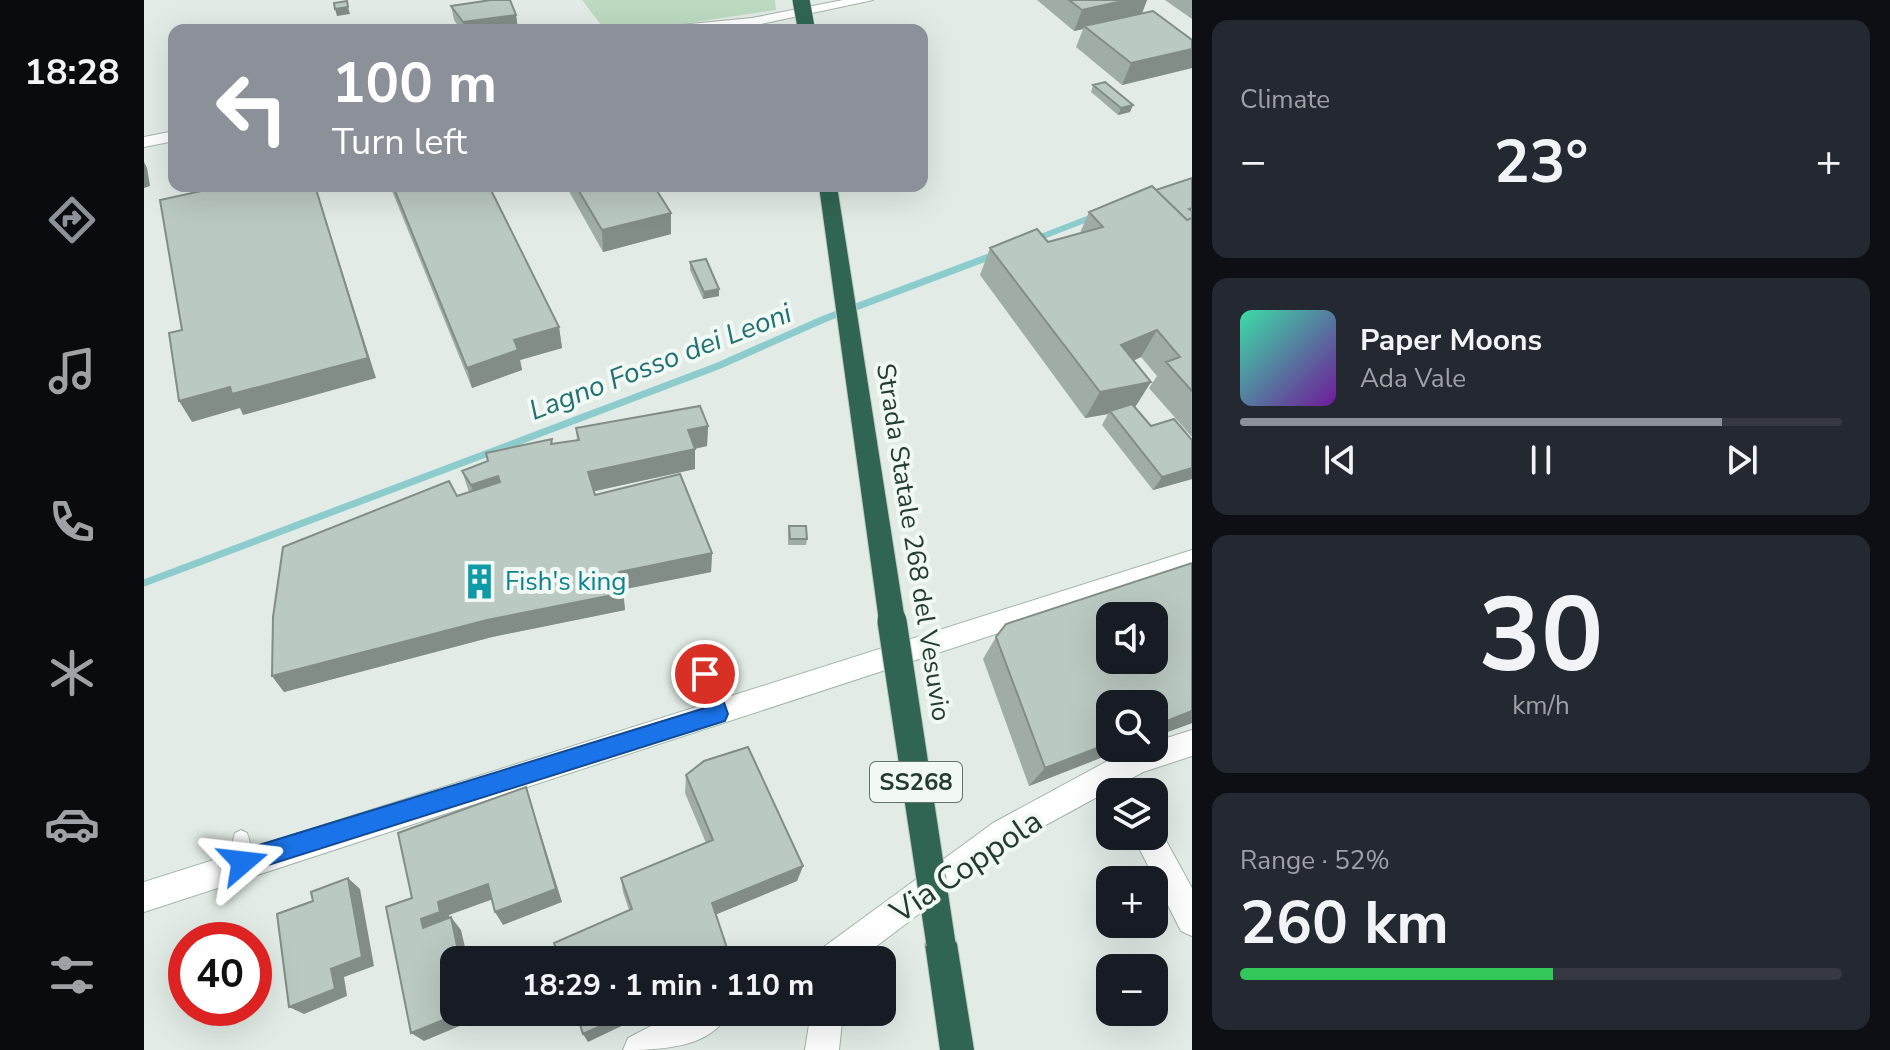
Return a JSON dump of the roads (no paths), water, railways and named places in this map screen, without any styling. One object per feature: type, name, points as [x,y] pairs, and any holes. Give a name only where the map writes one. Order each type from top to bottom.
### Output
[{"type":"highway","points":[[801,0],[805,24]]},
{"type":"highway","name":"Strada Statale 268 del Vesuvio","points":[[829,192],[957,1050]]},
{"type":"street","points":[[734,24],[866,0]]},
{"type":"street","points":[[745,24],[752,22]]},
{"type":"street","points":[[144,142],[168,137]]},
{"type":"street","points":[[144,897],[242,850],[718,714],[1192,560]]},
{"type":"street","name":"Via Coppola","points":[[1125,778],[1136,761],[1192,743]]},
{"type":"street","name":"Via Coppola","points":[[852,946],[1003,833],[1096,793]]},
{"type":"street","points":[[1155,850],[1192,920]]},
{"type":"street","points":[[640,1050],[685,1026]]},
{"type":"street","points":[[822,1050],[825,1026]]},
{"type":"lane","points":[[705,674],[718,714]]},
{"type":"waterway","name":"Lagno Fosso dei Leoni","points":[[1033,240],[1095,216]]},
{"type":"waterway","name":"Lagno Fosso dei Leoni","points":[[981,260],[994,255]]},
{"type":"waterway","name":"Lagno Fosso dei Leoni","points":[[144,583],[718,366],[824,319],[986,258]]},
{"type":"place","name":"Fish's king","points":[[479,581]]}]
